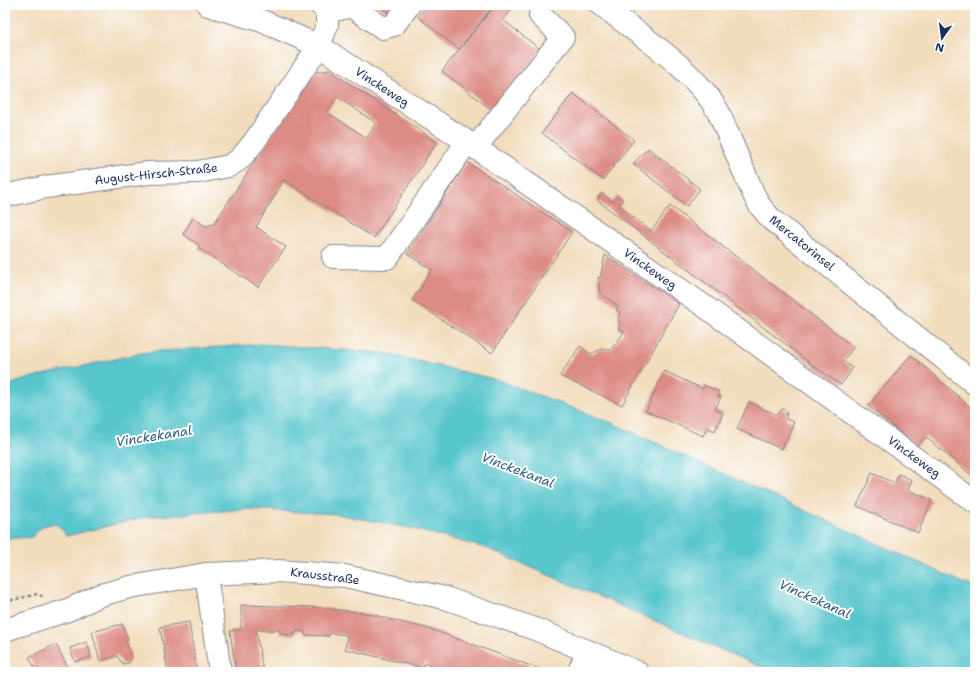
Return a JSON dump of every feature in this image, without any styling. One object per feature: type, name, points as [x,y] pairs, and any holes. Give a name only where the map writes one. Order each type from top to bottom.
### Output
[{"type":"street","name":"Vinckeweg","points":[[208,5],[262,21],[319,46],[471,145],[707,308],[975,502]]},
{"type":"street","points":[[319,46],[327,25],[324,8],[351,6],[383,28],[394,25],[409,5]]},
{"type":"street","name":"Mercatorinsel","points":[[602,5],[667,56],[711,99],[718,111],[754,195],[760,206],[771,219],[971,373]]},
{"type":"street","points":[[333,257],[387,258],[471,145],[563,37],[540,15]]},
{"type":"street","name":"August-Hirsch-Straße","points":[[5,196],[54,186],[148,173],[198,172],[229,166],[240,159],[254,142],[319,46]]},
{"type":"street","name":"Krausstraße","points":[[5,630],[68,610],[101,595],[130,587],[206,574],[279,571],[345,576],[445,598],[536,629],[637,672]]},
{"type":"street","points":[[206,574],[220,672]]},
{"type":"street","points":[[579,672],[587,651]]},
{"type":"path","points":[[5,665],[8,672]]},
{"type":"water","name":"Vinckekanal","points":[[262,344],[383,353],[498,380],[610,422],[975,588],[975,672],[773,672],[486,548],[405,527],[336,514],[246,509],[146,517],[66,536],[59,526],[50,524],[40,528],[32,537],[5,539],[5,386],[33,377],[147,352]]},
{"type":"building","points":[[376,5],[399,5],[392,15]]},
{"type":"building","points":[[427,5],[494,5],[459,49],[418,17]]},
{"type":"building","points":[[495,5],[515,5],[503,20],[541,50],[493,111],[442,71]]},
{"type":"building","points":[[329,70],[437,142],[374,238],[284,180],[256,227],[286,247],[258,287],[198,248],[200,246],[183,234],[193,218],[205,226],[214,224],[312,73]],"holes":[[[337,97],[376,123],[367,138],[327,112]]]},
{"type":"building","points":[[573,93],[634,140],[603,180],[542,133]]},
{"type":"building","points":[[648,148],[700,189],[687,206],[633,164]]},
{"type":"building","points":[[467,162],[572,232],[492,353],[412,300],[432,270],[407,254]]},
{"type":"building","points":[[602,193],[613,202],[617,196],[623,200],[619,206],[651,231],[670,206],[854,347],[843,361],[852,368],[841,385],[597,200]]},
{"type":"building","points":[[605,255],[679,304],[622,405],[560,376],[580,346],[591,354],[601,349],[611,350],[624,332],[618,328],[620,324],[618,318],[620,312],[616,310],[618,306],[600,293],[598,277],[600,278]]},
{"type":"building","points":[[911,355],[975,411],[975,478],[926,437],[917,446],[868,406]]},
{"type":"building","points":[[664,371],[703,389],[704,385],[719,392],[718,396],[721,397],[715,409],[723,413],[715,431],[707,427],[703,436],[646,411]]},
{"type":"building","points":[[749,402],[777,415],[782,409],[787,411],[786,419],[794,422],[782,449],[737,429]]},
{"type":"building","points":[[872,473],[895,483],[899,474],[912,480],[908,490],[932,500],[918,533],[857,506]]},
{"type":"building","points":[[241,605],[314,607],[365,613],[433,630],[542,670],[541,672],[434,672],[428,670],[430,665],[425,663],[423,668],[345,649],[347,635],[330,633],[329,636],[305,635],[304,631],[296,631],[295,635],[280,634],[280,630],[256,630],[263,672],[236,672],[230,631],[241,629]]},
{"type":"building","points":[[189,622],[197,672],[168,672],[160,627]]},
{"type":"building","points":[[122,624],[128,640],[126,641],[131,656],[129,663],[123,664],[117,656],[100,661],[92,632]]},
{"type":"building","points":[[87,642],[91,657],[75,662],[70,648]]},
{"type":"building","points":[[56,644],[70,672],[37,672],[29,657]]}]
